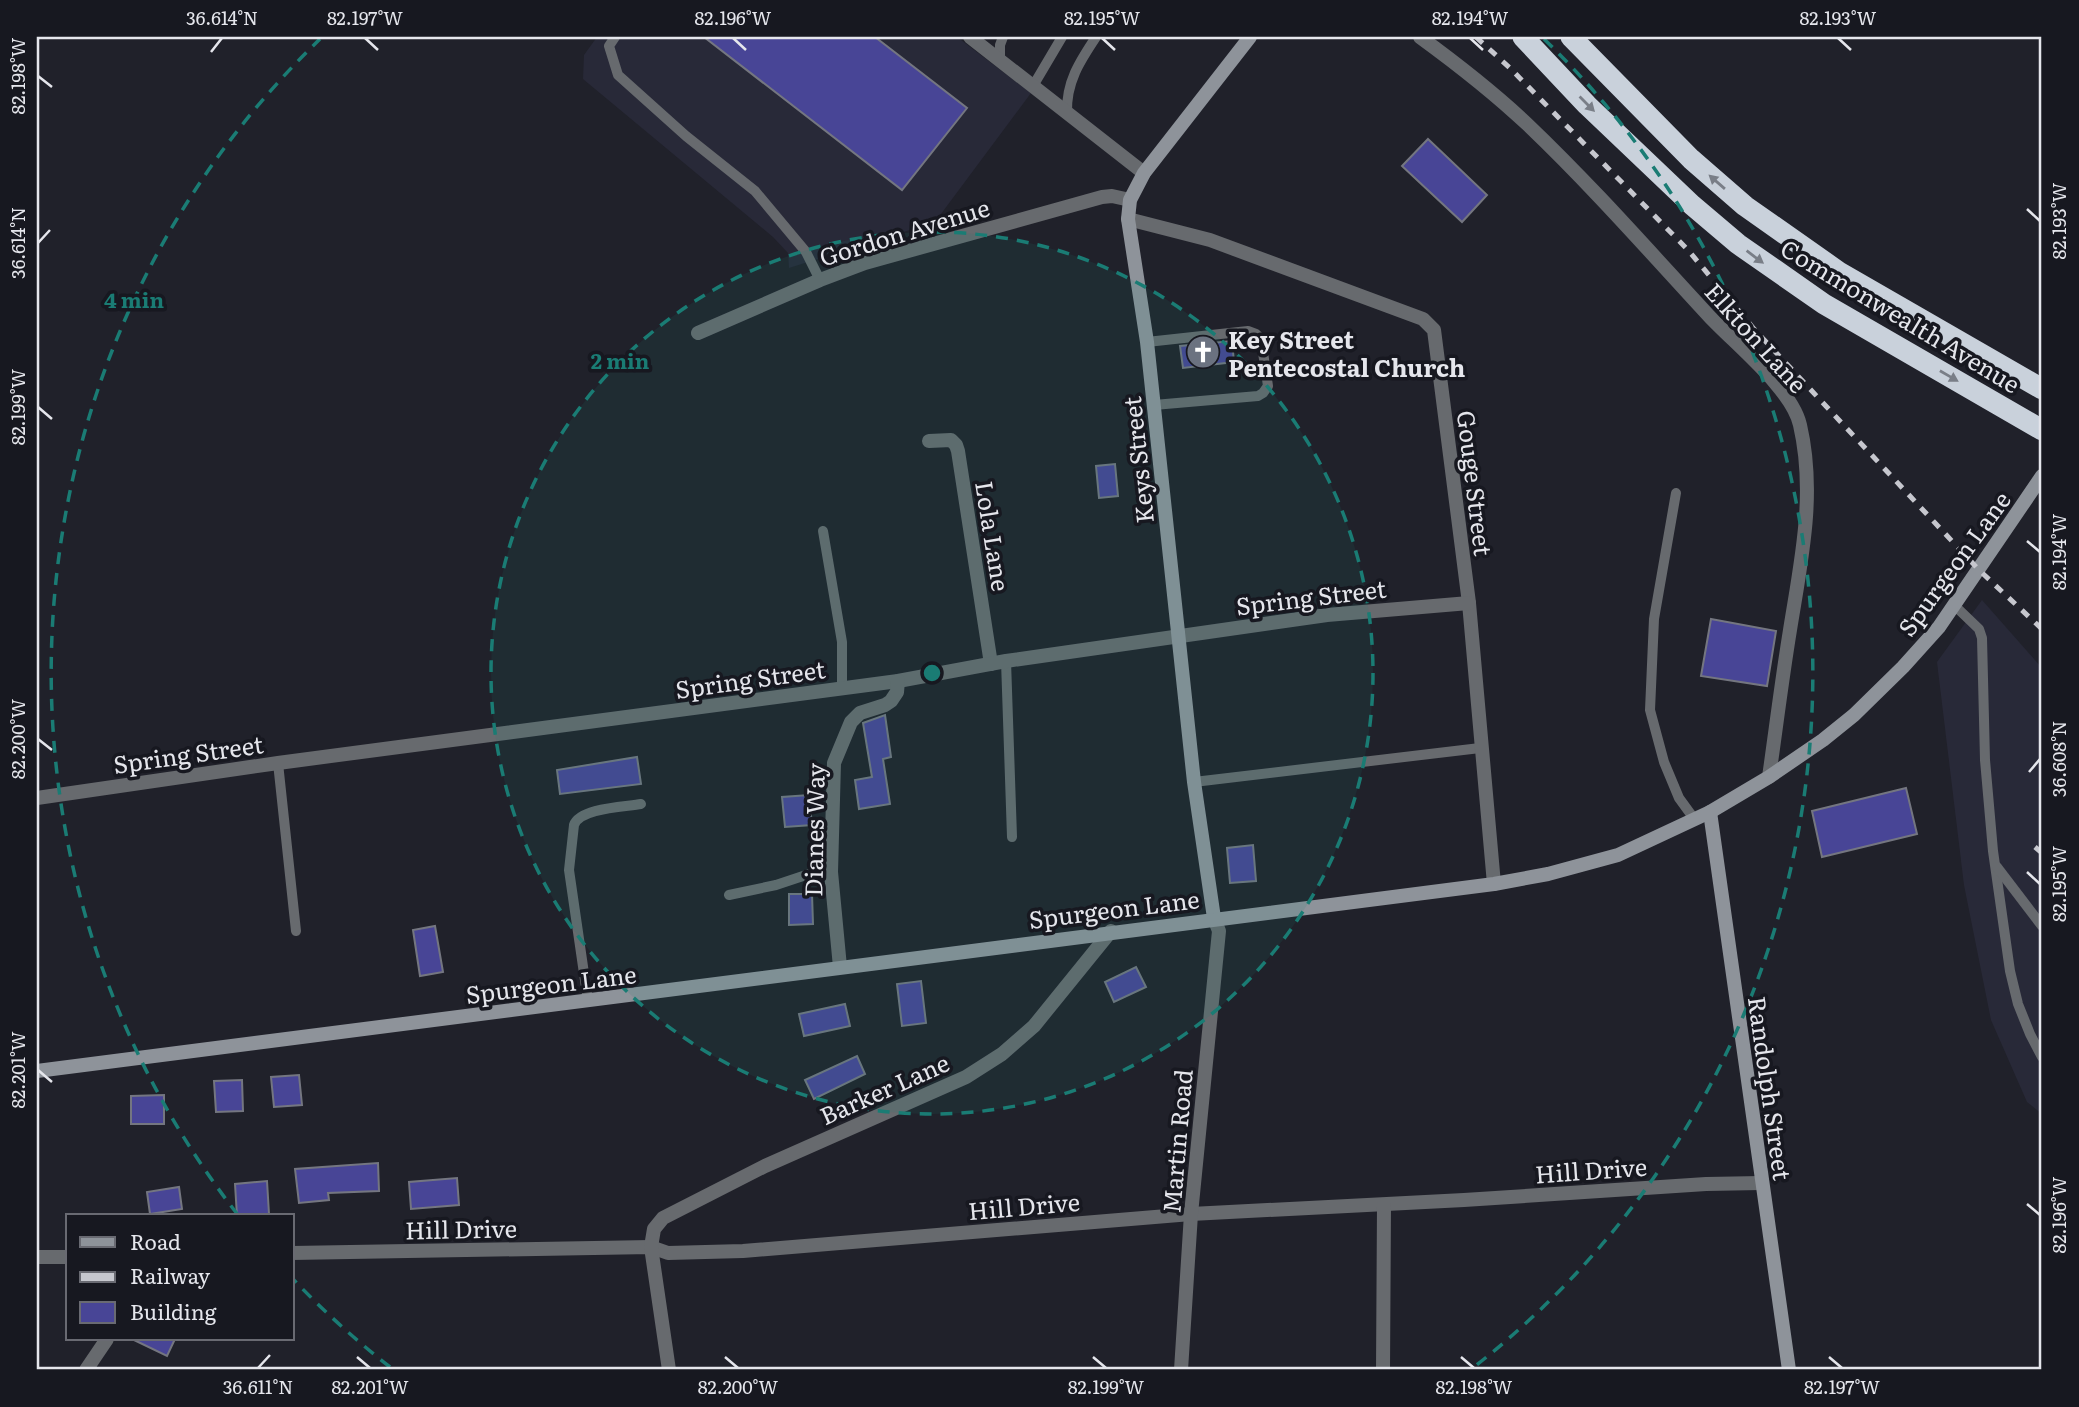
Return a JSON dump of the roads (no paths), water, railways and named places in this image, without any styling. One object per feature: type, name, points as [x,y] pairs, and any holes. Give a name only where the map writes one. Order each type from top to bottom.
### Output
[{"type":"highway","name":"Commonwealth Avenue","points":[[1523,37],[1587,104],[1692,205],[1738,244],[1792,284],[2042,430]]},
{"type":"highway","name":"Commonwealth Avenue","points":[[1575,42],[1691,159],[1745,206],[1812,256],[2042,389]]},
{"type":"highway","points":[[1556,71],[1575,42]]},
{"type":"highway","points":[[1792,284],[1812,256]]},
{"type":"street","points":[[970,37],[1144,173]]},
{"type":"street","name":"Keys Street","points":[[1214,918],[1194,782],[1147,341],[1128,219],[1130,200],[1144,173],[1250,37]]},
{"type":"street","name":"Elkton Lane","points":[[1420,37],[1463,69],[1525,122],[1596,193],[1773,381],[1788,400],[1799,421],[1806,457],[1807,523],[1769,777]]},
{"type":"street","name":"Gordon Avenue","points":[[698,333],[820,279],[865,263],[1093,200],[1112,196],[1130,200]]},
{"type":"street","name":"Gouge Street","points":[[1128,219],[1210,240],[1428,322],[1434,330],[1469,603],[1493,884]]},
{"type":"street","name":"Lola Lane","points":[[929,441],[951,440],[957,445],[998,663]]},
{"type":"street","name":"Spurgeon Lane","points":[[37,1071],[588,1001],[1111,930],[1493,884],[1548,874],[1618,855],[1710,813],[1769,777],[1854,715],[1903,667],[1939,626],[2042,476]]},
{"type":"street","name":"Spring Street","points":[[37,798],[842,689],[998,663],[1327,615],[1469,603]]},
{"type":"street","name":"Dianes Way","points":[[840,967],[831,872],[834,763],[851,722],[860,713],[891,701],[897,692],[898,681]]},
{"type":"street","name":"Randolph Street","points":[[1710,813],[1789,1370]]},
{"type":"street","name":"Martin Road","points":[[1181,1370],[1191,1214],[1219,931],[1214,918]]},
{"type":"street","name":"Barker Lane","points":[[651,1247],[654,1229],[663,1218],[683,1206],[765,1166],[966,1077],[1002,1054],[1034,1026],[1111,930]]},
{"type":"street","name":"Hill Drive","points":[[294,1253],[651,1247],[668,1253],[743,1251],[1191,1214],[1761,1183]]},
{"type":"street","points":[[1383,1370],[1384,1205]]},
{"type":"street","points":[[651,1247],[669,1370]]},
{"type":"street","points":[[37,1257],[66,1256]]},
{"type":"street","points":[[86,1370],[106,1340]]},
{"type":"lane","points":[[615,37],[609,46],[618,75],[686,136],[755,191],[806,252],[820,279]]},
{"type":"lane","points":[[1000,59],[1003,37]]},
{"type":"lane","points":[[1033,86],[1062,37]]},
{"type":"lane","points":[[1067,113],[1071,80],[1096,37]]},
{"type":"lane","points":[[1147,341],[1248,331],[1261,340],[1268,386],[1258,396],[1154,405]]},
{"type":"lane","points":[[1676,493],[1654,619],[1650,710],[1664,762],[1679,798],[1695,820]]},
{"type":"lane","points":[[822,531],[841,632],[842,689]]},
{"type":"lane","points":[[1954,605],[1979,629],[1982,638],[1986,760],[2010,971],[2030,1034],[2042,1057]]},
{"type":"lane","points":[[998,663],[1012,837]]},
{"type":"lane","points":[[1194,782],[1480,748]]},
{"type":"lane","points":[[278,764],[296,931]]},
{"type":"lane","points":[[588,1001],[569,870],[573,825],[584,813],[641,804]]},
{"type":"lane","points":[[1996,864],[2042,926]]},
{"type":"lane","points":[[729,894],[776,885],[821,870],[831,872]]},
{"type":"railway","points":[[1476,37],[1511,69],[1688,250],[1754,329],[1979,570],[2042,629]]},
{"type":"railway","points":[[2035,847],[2042,853]]},
{"type":"place","name":"Key Street Pentecostal Church","points":[[1203,352]]}]
